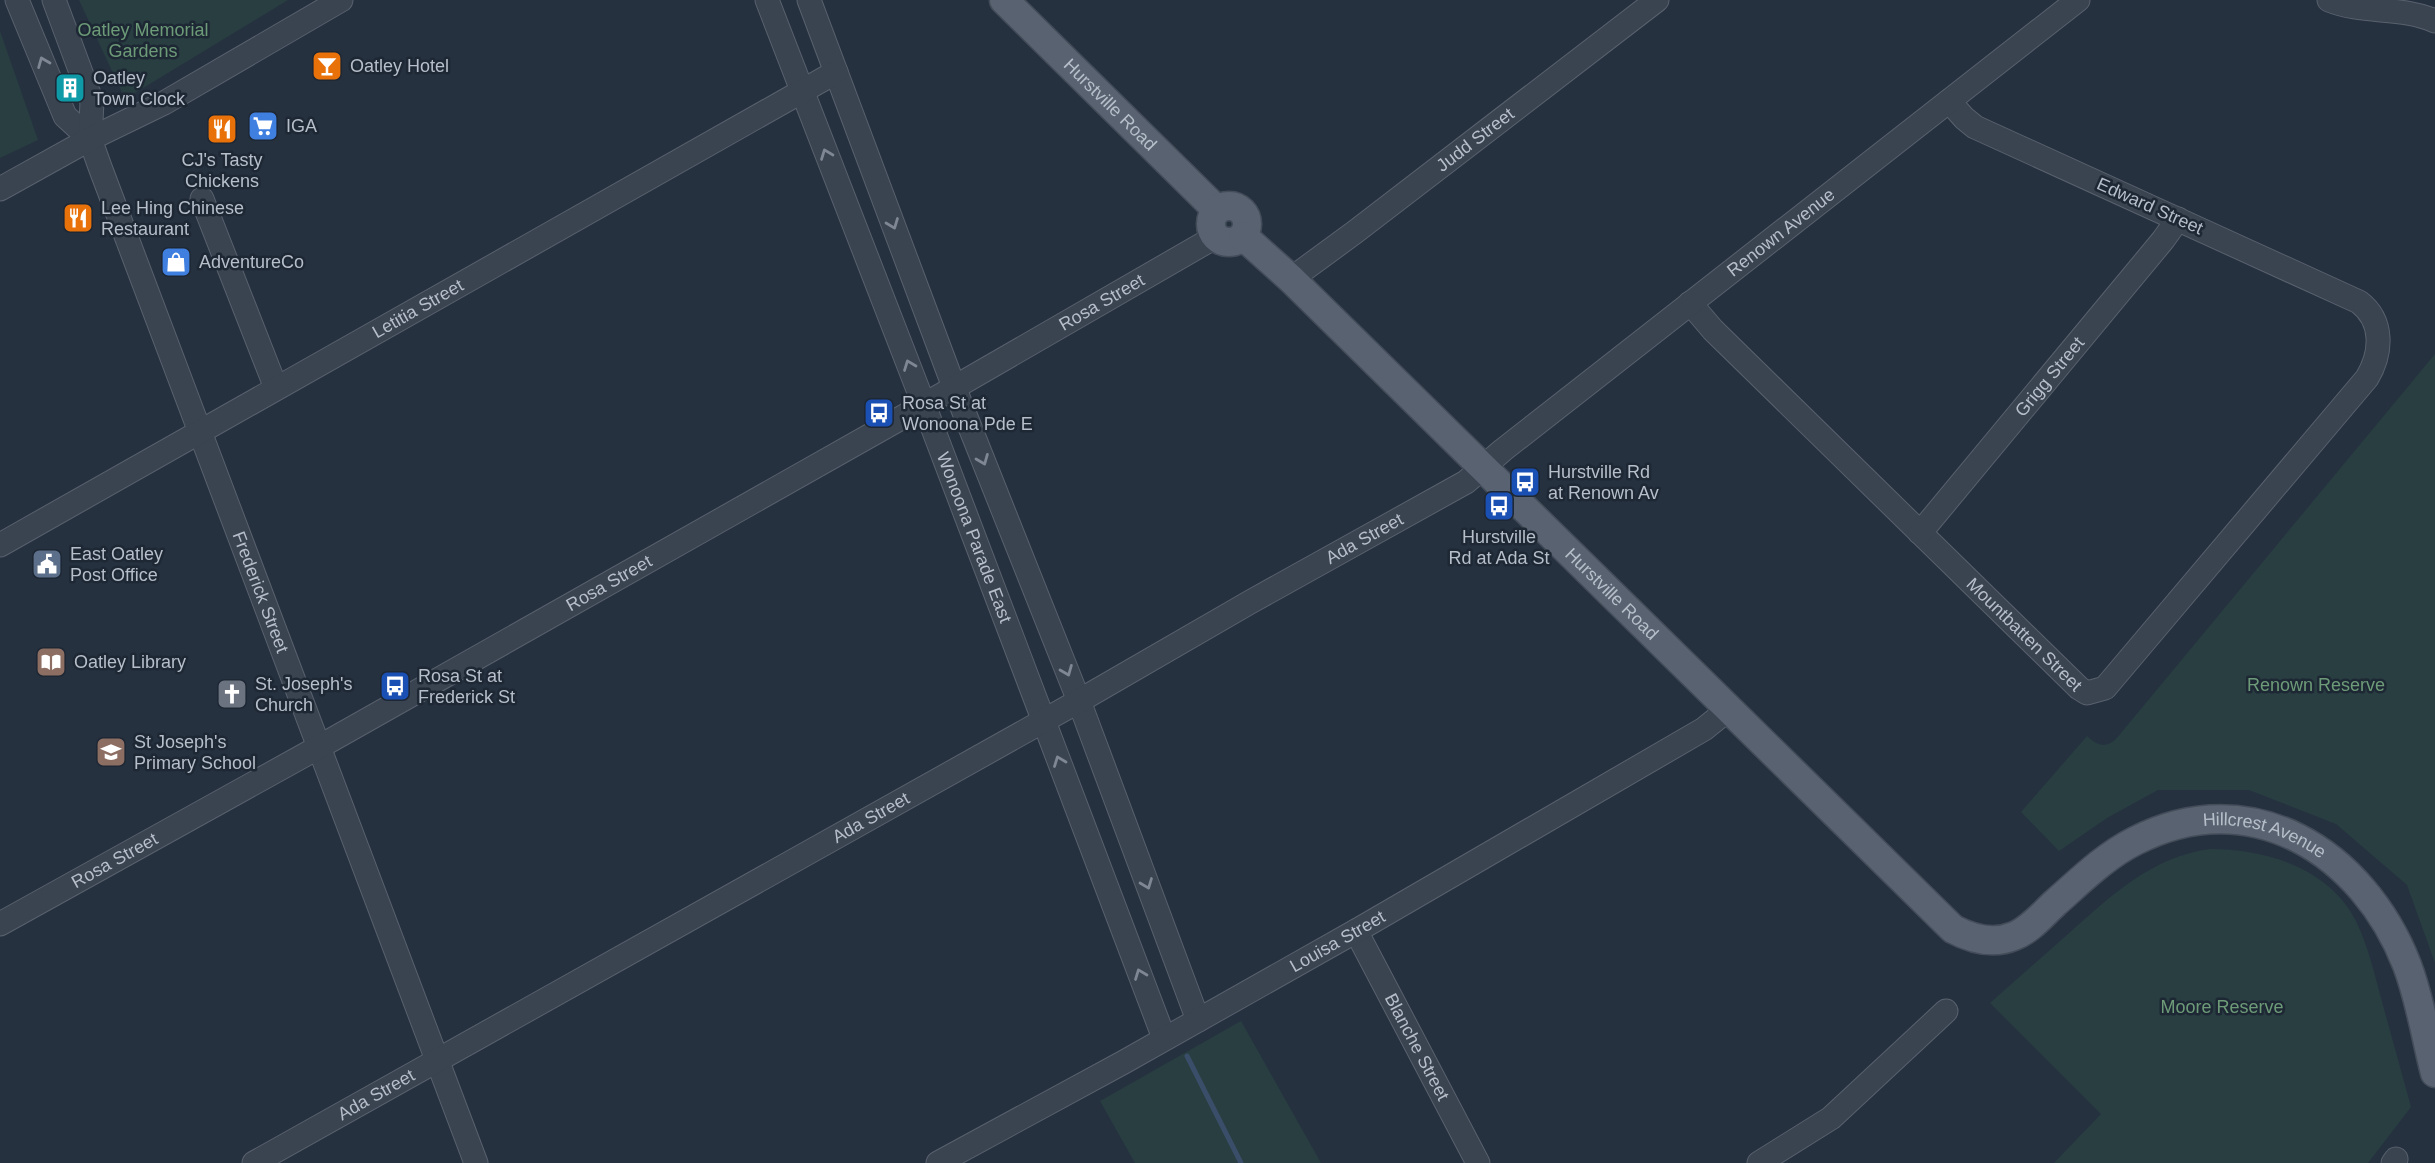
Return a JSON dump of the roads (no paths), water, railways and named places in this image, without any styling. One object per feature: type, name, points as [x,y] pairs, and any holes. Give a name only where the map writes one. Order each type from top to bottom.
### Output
[{"type":"main road","name":"Hurstville Road","points":[[1004,0],[1225,227],[1291,279],[1953,929],[1969,937],[1988,941]]},
{"type":"main road","name":"Hillcrest Avenue","points":[[1988,941],[2014,937],[2022,932],[2087,874],[2134,842],[2170,827],[2204,820],[2235,820],[2264,825],[2295,835],[2326,853],[2371,899],[2407,966],[2435,1073]]},
{"type":"street","name":"Frederick Street","points":[[17,0],[65,116],[90,139]]},
{"type":"street","name":"Frederick Street","points":[[54,0],[92,102],[90,139],[476,1163]]},
{"type":"street","points":[[0,189],[90,139],[164,103],[341,0]]},
{"type":"street","name":"Wonoona Parade East","points":[[767,0],[1164,1038]]},
{"type":"street","name":"Wonoona Parade East","points":[[809,0],[954,387],[1079,701],[1198,1020]]},
{"type":"street","name":"Judd Street","points":[[1291,279],[1657,0]]},
{"type":"street","name":"Renown Avenue","points":[[1483,466],[2078,0]]},
{"type":"street","points":[[2329,0],[2357,9],[2410,13],[2435,21]]},
{"type":"street","name":"Letitia Street","points":[[0,545],[836,72]]},
{"type":"street","name":"Edward Street","points":[[1948,102],[1975,127],[2359,302]]},
{"type":"street","points":[[202,199],[276,388]]},
{"type":"street","name":"Grigg Street","points":[[1920,533],[2178,219]]},
{"type":"street","name":"Rosa Street","points":[[0,924],[924,405],[1225,227]]},
{"type":"street","name":"Mountbatten Street","points":[[1690,303],[1713,330],[2078,688],[2087,693],[2105,688],[2369,374],[2378,355],[2377,330],[2370,313],[2359,302]]},
{"type":"street","name":"Ada Street","points":[[254,1163],[1466,482],[1483,466]]},
{"type":"street","name":"Louisa Street","points":[[938,1163],[976,1154],[1164,1038],[1356,931],[1704,729],[1730,708]]},
{"type":"street","name":"Blanche Street","points":[[1356,931],[1478,1163]]},
{"type":"street","points":[[1759,1163],[1831,1118],[1945,1011]]},
{"type":"waterway","points":[[1187,1056],[1241,1163]]},
{"type":"place","name":"Oatley Hotel","points":[[327,66]]},
{"type":"place","name":"Oatley Town Clock","points":[[70,88]]},
{"type":"place","name":"IGA","points":[[263,126]]},
{"type":"place","name":"CJ's Tasty Chickens","points":[[222,129]]},
{"type":"place","name":"Lee Hing Chinese Restaurant","points":[[78,218]]},
{"type":"place","name":"AdventureCo","points":[[176,262]]},
{"type":"place","name":"Rosa St at Wonoona Pde E","points":[[879,413]]},
{"type":"place","name":"Hurstville Rd at Renown Av","points":[[1525,482]]},
{"type":"place","name":"Hurstville Rd at Ada St","points":[[1499,506]]},
{"type":"place","name":"East Oatley Post Office","points":[[47,564]]},
{"type":"place","name":"Oatley Library","points":[[51,662]]},
{"type":"place","name":"Rosa St at Frederick St","points":[[395,686]]},
{"type":"place","name":"St. Joseph's Church","points":[[232,694]]},
{"type":"place","name":"St Joseph's Primary School","points":[[111,752]]},
{"type":"park label","name":"Oatley Memorial Gardens","points":[[143,40]]},
{"type":"park label","name":"Renown Reserve","points":[[2316,685]]},
{"type":"park label","name":"Moore Reserve","points":[[2222,1007]]}]
